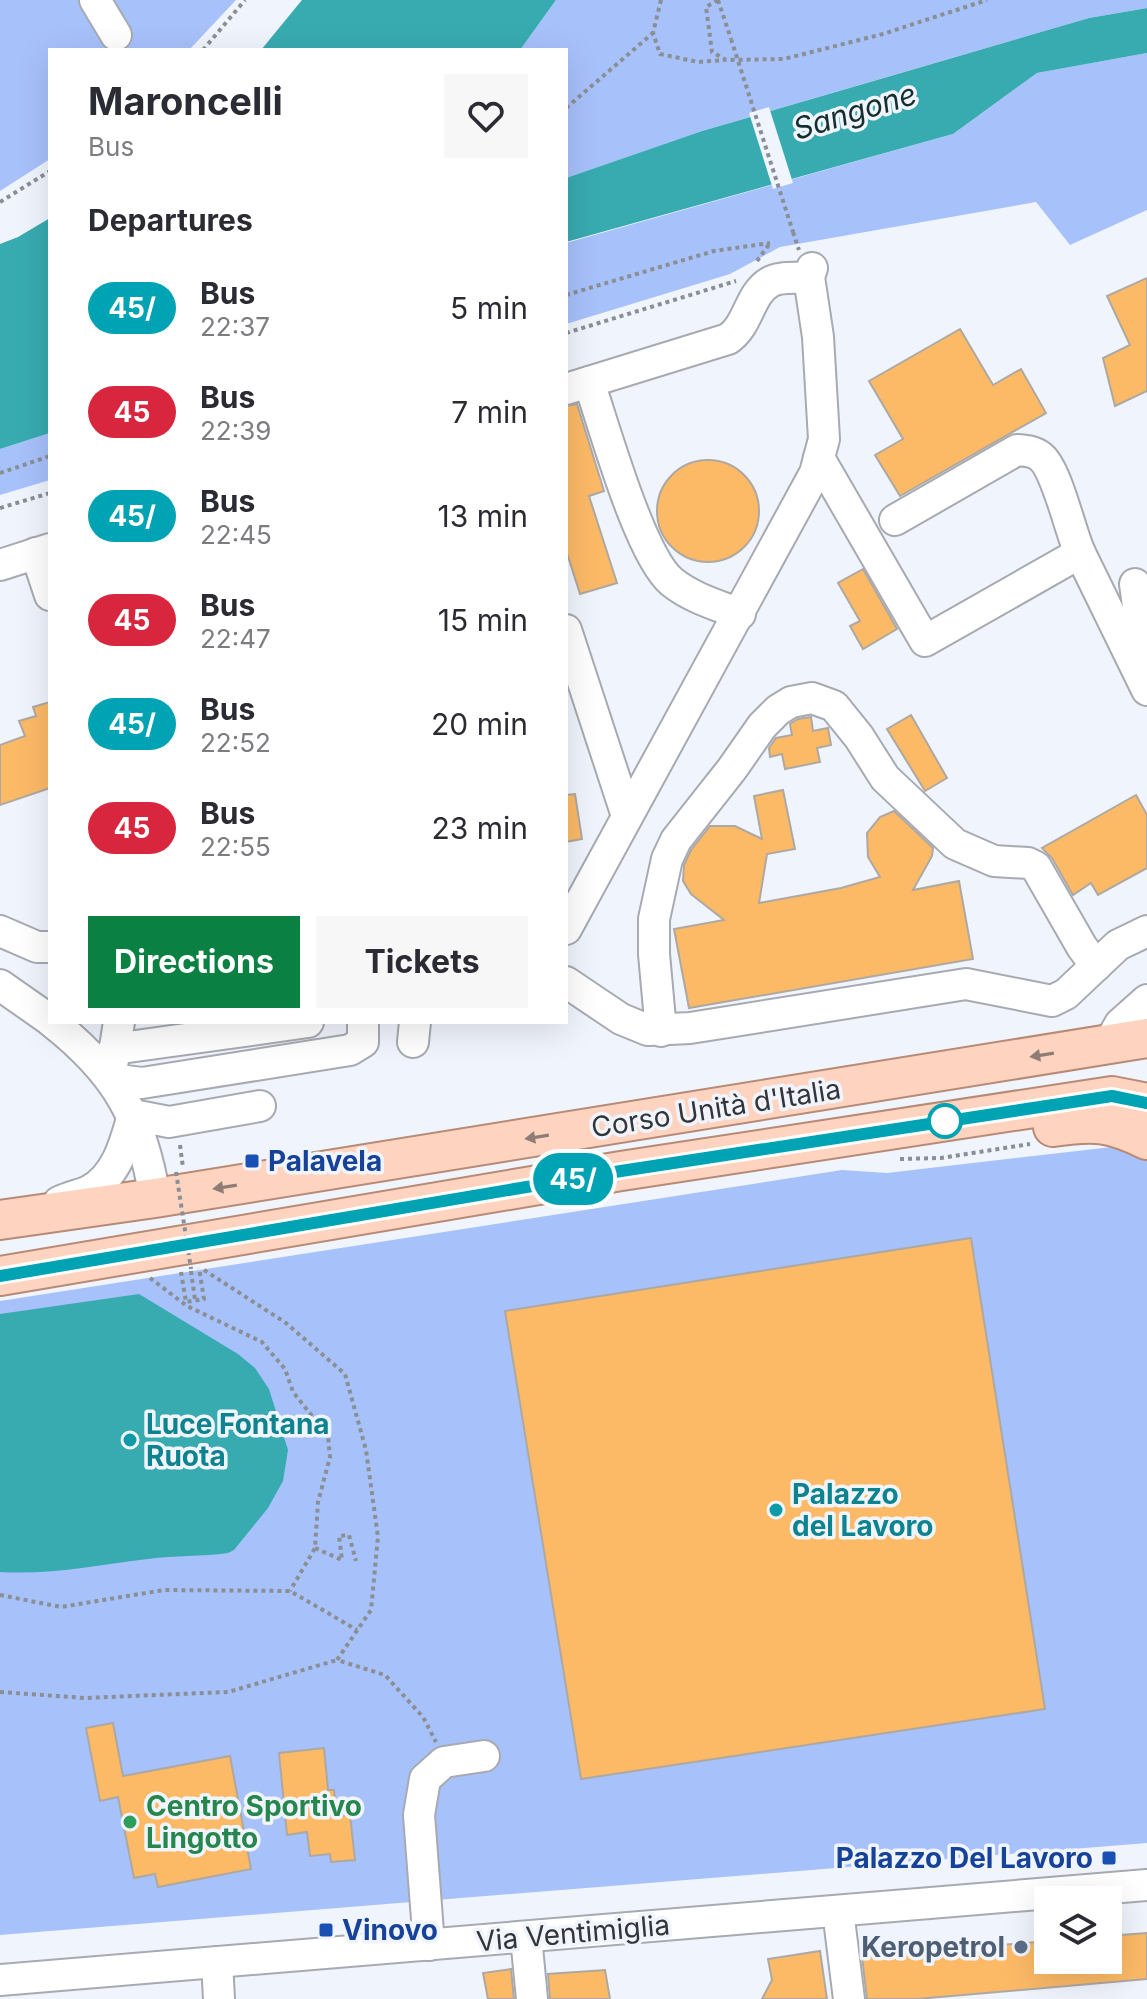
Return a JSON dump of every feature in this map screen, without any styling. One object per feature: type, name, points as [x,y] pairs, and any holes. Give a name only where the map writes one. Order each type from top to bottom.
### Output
[{"type":"main road","name":"Corso Unità d'Italia","points":[[15,1218],[165,1185],[1147,1038]]},
{"type":"main road","name":"Corso Unità d'Italia","points":[[0,1276],[621,1171],[1112,1096],[1147,1103]]},
{"type":"main road","points":[[865,1134],[912,1145],[1087,1123],[1116,1126],[1147,1140]]},
{"type":"street","points":[[95,0],[116,35]]},
{"type":"street","points":[[568,925],[740,614],[815,473],[824,439],[818,337],[805,268],[769,282],[738,332],[728,339],[578,385],[657,567],[672,582],[697,598],[740,614]]},
{"type":"street","points":[[895,520],[1017,450],[1031,451],[1044,459],[1053,475],[1080,553],[1147,690]]},
{"type":"street","points":[[819,458],[925,641],[1080,553]]},
{"type":"street","points":[[0,565],[43,551],[48,582]]},
{"type":"street","points":[[1135,584],[1142,635],[1147,644]]},
{"type":"street","points":[[568,636],[627,816]]},
{"type":"street","points":[[661,1031],[654,919],[667,859],[676,840],[762,726],[791,702],[812,698],[834,706],[859,737],[885,778],[955,844],[994,861],[1028,863],[1036,867],[1096,966]]},
{"type":"street","points":[[0,931],[37,947],[48,947]]},
{"type":"street","points":[[568,983],[621,1019],[648,1030],[661,1031],[966,984],[1052,1001],[1066,994],[1118,945],[1147,931]]},
{"type":"street","points":[[0,985],[48,1019]]},
{"type":"street","points":[[1108,1045],[1120,1024],[1147,1000]]},
{"type":"street","points":[[54,1024],[97,1061],[114,1050],[294,1024]]},
{"type":"street","points":[[114,1050],[142,1083],[350,1050],[363,1042],[363,1024]]},
{"type":"street","points":[[114,1050],[148,1157],[165,1185]]},
{"type":"street","points":[[133,1115],[169,1122],[260,1106]]},
{"type":"street","points":[[15,1218],[85,1193],[105,1179],[117,1162],[133,1115]]},
{"type":"street","points":[[429,1945],[419,1815],[425,1779],[444,1762],[484,1756]]},
{"type":"street","name":"Via Ventimiglia","points":[[0,1980],[1147,1885]]},
{"type":"street","points":[[838,1911],[849,1999]]},
{"type":"street","points":[[526,1937],[532,1999]]},
{"type":"street","points":[[217,1962],[219,1999]]},
{"type":"path","points":[[205,48],[245,0]]},
{"type":"path","points":[[661,0],[653,33],[660,54],[698,62],[784,59],[883,34],[987,0]]},
{"type":"path","points":[[726,60],[712,52],[707,25],[706,7],[718,0],[805,268]]},
{"type":"path","points":[[568,106],[653,33]]},
{"type":"path","points":[[0,202],[48,172]]},
{"type":"path","points":[[568,294],[714,251],[770,243]]},
{"type":"path","points":[[568,332],[744,279]]},
{"type":"path","points":[[0,473],[48,457]]},
{"type":"path","points":[[0,508],[48,494]]},
{"type":"path","points":[[180,1142],[184,1173]]},
{"type":"path","points":[[165,1185],[191,1269],[195,1300]]},
{"type":"path","points":[[180,1269],[186,1302],[204,1299],[199,1266],[286,1323],[345,1374],[366,1450],[378,1537],[371,1610],[337,1660]]},
{"type":"path","points":[[144,1273],[187,1306],[262,1342],[285,1369],[293,1392],[328,1436],[330,1457],[318,1502],[315,1548],[290,1591]]},
{"type":"path","points":[[315,1548],[342,1560],[339,1536],[349,1535],[356,1561]]},
{"type":"path","points":[[0,1595],[61,1607],[164,1590],[290,1591],[357,1630]]},
{"type":"path","points":[[0,1692],[85,1698],[228,1692],[337,1660],[385,1675],[423,1717],[444,1762]]},
{"type":"shaded area","points":[[0,0],[236,0],[191,48],[48,48],[48,160],[0,191]]},
{"type":"shaded area","points":[[556,0],[1147,0],[1147,8],[1089,18],[900,73],[702,131],[568,177],[568,48],[521,48]]},
{"type":"shaded area","points":[[1147,53],[1147,210],[1070,245],[1036,202],[780,247],[730,274],[568,323],[568,242],[953,134],[1037,73]]},
{"type":"shaded area","points":[[48,434],[48,481],[0,495],[0,449]]},
{"type":"shaded area","points":[[1112,1147],[1147,1161],[1147,1843],[0,1935],[0,1301],[842,1170],[887,1173]]},
{"type":"water","points":[[302,0],[556,0],[521,48],[263,48]]},
{"type":"water","name":"Sangone","points":[[1147,8],[1147,53],[1037,73],[953,134],[568,241],[568,177],[702,131],[1089,18]]},
{"type":"water","points":[[48,219],[48,434],[0,449],[0,244]]},
{"type":"water","points":[[139,1294],[238,1354],[255,1368],[269,1389],[288,1450],[283,1481],[268,1508],[234,1550],[228,1553],[56,1571],[0,1572],[0,1314]]},
{"type":"pier","points":[[769,107],[793,183],[773,189],[749,113]]},
{"type":"building","points":[[1147,278],[1147,391],[1115,406],[1103,358],[1130,345],[1107,296]]},
{"type":"building","points":[[960,329],[993,385],[1021,369],[1046,413],[900,496],[875,455],[903,439],[869,381]]},
{"type":"building","points":[[577,404],[604,491],[589,496],[617,583],[580,594],[568,556],[568,406]]},
{"type":"building","points":[[708,460],[728,464],[744,475],[755,491],[759,511],[755,531],[744,547],[728,558],[708,562],[688,558],[672,547],[661,531],[657,511],[661,491],[672,475],[688,464]]},
{"type":"building","points":[[863,569],[897,629],[863,649],[850,626],[860,621],[838,583]]},
{"type":"building","points":[[48,703],[48,789],[0,805],[0,745],[25,736],[19,721],[36,716],[33,707]]},
{"type":"building","points":[[911,715],[947,778],[925,791],[887,729]]},
{"type":"building","points":[[811,717],[813,731],[828,728],[831,745],[817,748],[820,762],[785,769],[782,754],[770,757],[769,748],[776,738],[792,735],[790,724]]},
{"type":"building","points":[[783,790],[795,849],[767,854],[759,903],[841,888],[880,877],[868,857],[867,833],[880,817],[894,811],[933,848],[932,856],[913,890],[959,881],[973,959],[689,1008],[674,929],[724,920],[691,894],[683,881],[684,865],[691,850],[710,826],[735,826],[762,839],[754,796]]},
{"type":"building","points":[[575,794],[582,839],[568,842],[568,795]]},
{"type":"building","points":[[1136,795],[1147,815],[1147,868],[1098,895],[1091,883],[1073,895],[1052,858],[1042,848]]},
{"type":"building","name":"Palazzo del Lavoro","points":[[971,1238],[1045,1709],[581,1779],[505,1311]]},
{"type":"building","points":[[113,1723],[123,1776],[230,1756],[251,1869],[158,1887],[155,1874],[134,1878],[118,1797],[100,1801],[86,1728]]},
{"type":"building","points":[[324,1748],[328,1790],[334,1790],[337,1816],[350,1815],[355,1860],[331,1862],[330,1854],[310,1856],[307,1832],[287,1835],[279,1753]]},
{"type":"building","points":[[1147,1933],[1147,1979],[917,1999],[867,1999],[862,1957],[1034,1942],[1034,1974],[1122,1974],[1122,1935]]},
{"type":"building","points":[[820,1951],[827,1999],[762,1999],[772,1980],[768,1959]]},
{"type":"building","points":[[511,1969],[514,1999],[488,1999],[483,1973]]},
{"type":"building","points":[[605,1970],[610,1999],[550,1999],[548,1974]]},
{"type":"bus line","name":"45/","points":[[0,1276],[621,1171],[1112,1096],[1147,1103]]},
{"type":"place","name":"Palavela","points":[[252,1161]]},
{"type":"place","name":"Luce Fontana Ruota","points":[[130,1440]]},
{"type":"place","name":"Palazzo del Lavoro","points":[[776,1510]]},
{"type":"place","name":"Centro Sportivo Lingotto","points":[[130,1822]]},
{"type":"place","name":"Palazzo Del Lavoro","points":[[1109,1858]]},
{"type":"place","name":"Vinovo","points":[[326,1930]]},
{"type":"place","name":"Keropetrol","points":[[1021,1947]]}]
